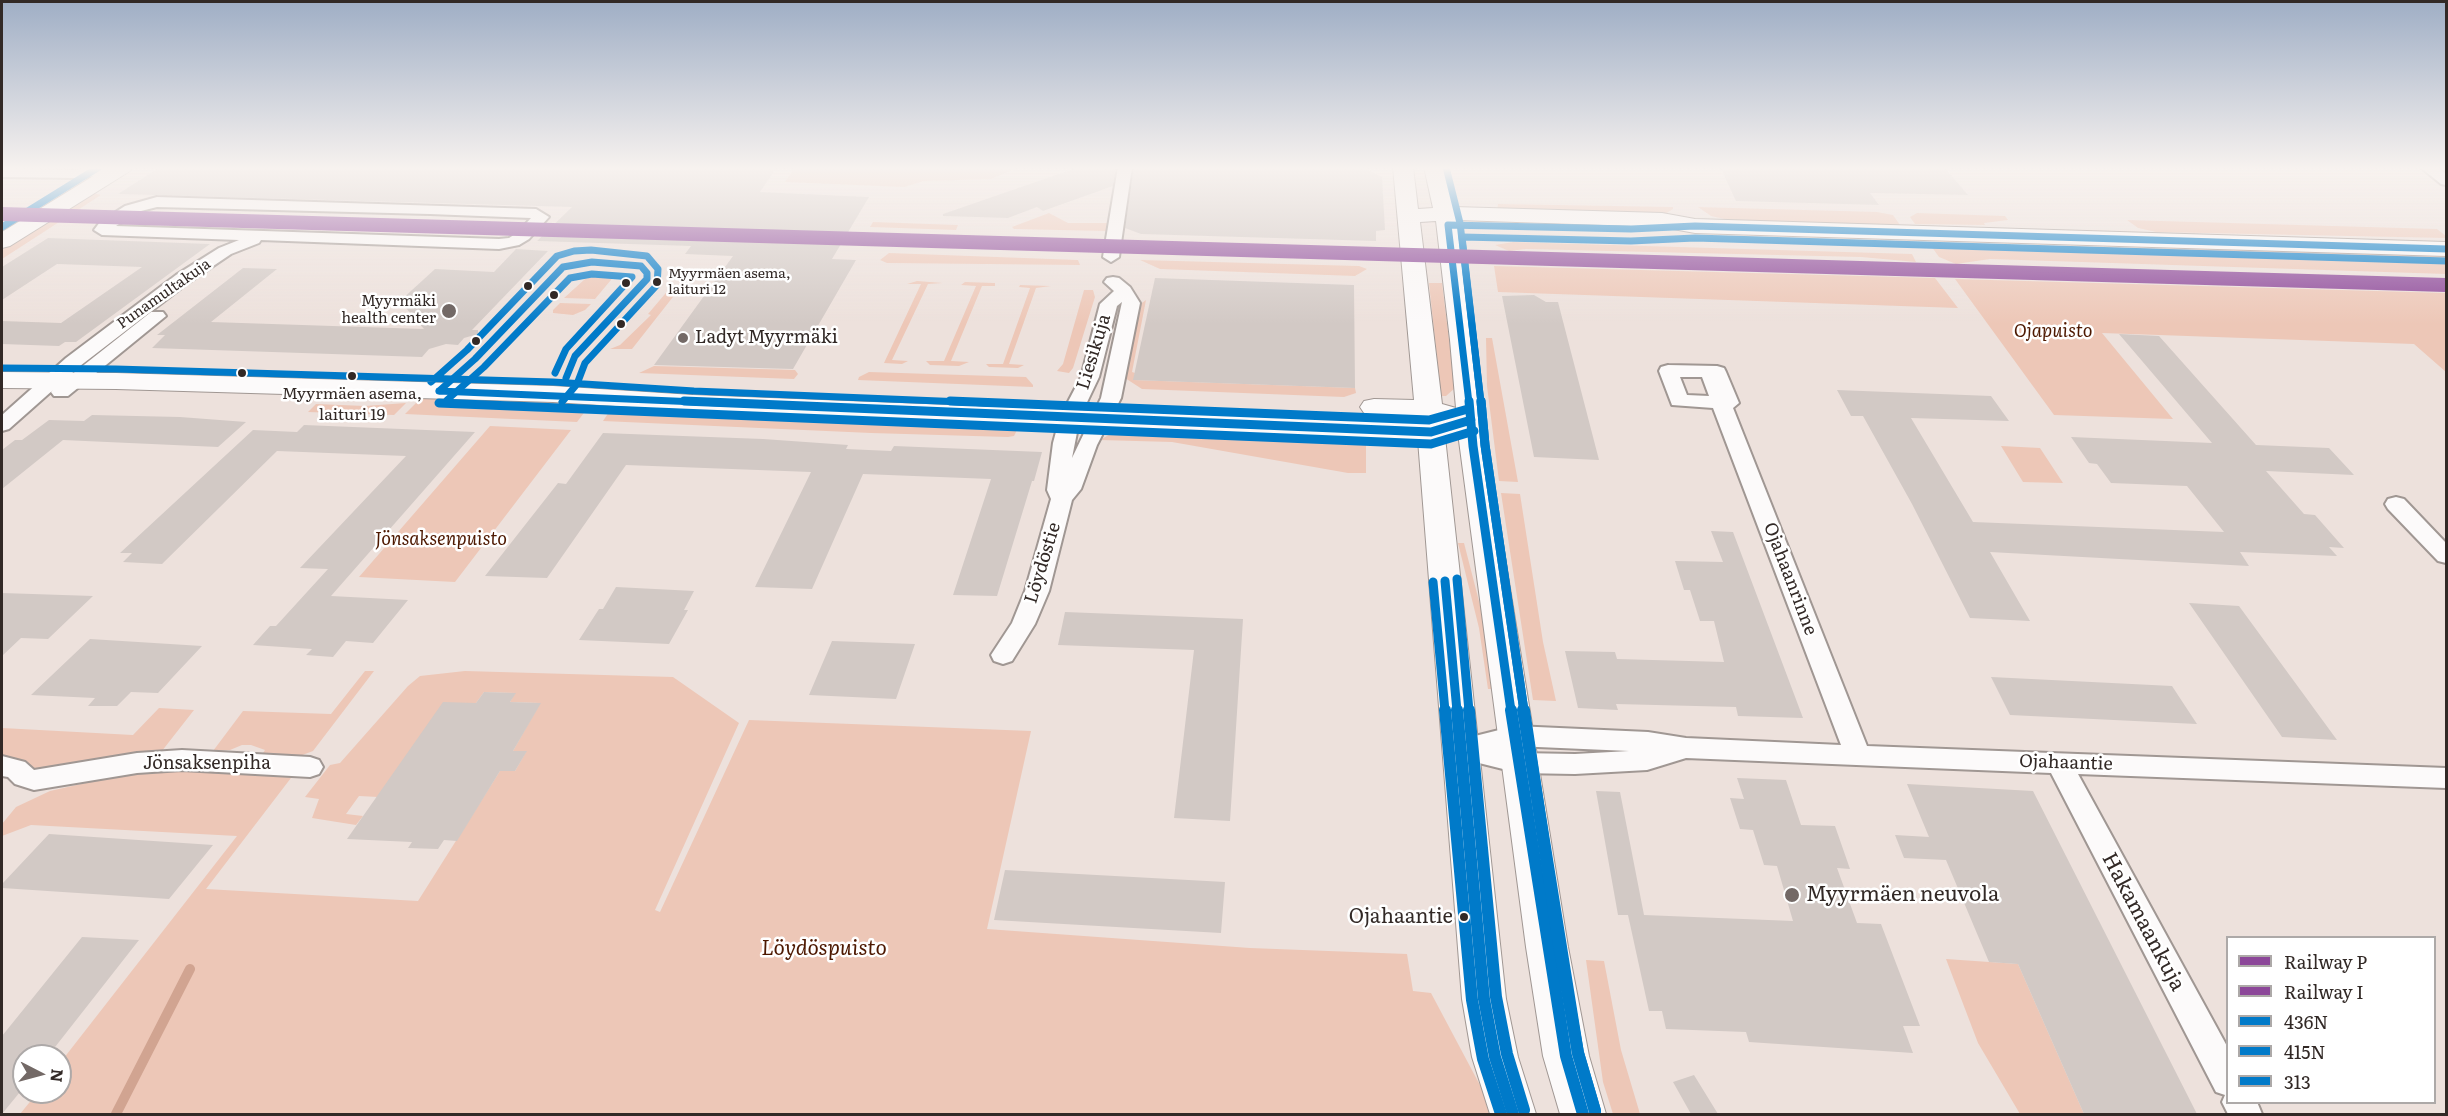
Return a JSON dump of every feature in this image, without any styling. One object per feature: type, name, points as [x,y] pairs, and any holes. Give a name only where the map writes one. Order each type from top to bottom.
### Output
[{"type":"main road","points":[[2,241],[36,219]]},
{"type":"main road","points":[[1408,219],[1430,420],[1484,999],[1495,1057],[1513,1114]]},
{"type":"main road","points":[[1447,219],[1471,420],[1517,750],[1566,1056],[1583,1114]]},
{"type":"main road","points":[[1448,219],[1631,229],[1695,226],[2446,249]]},
{"type":"main road","points":[[2,359],[74,372],[553,394],[693,403],[1075,407],[1471,420]]},
{"type":"main road","points":[[2,380],[74,372]]},
{"type":"street","points":[[116,219],[102,230],[499,244],[513,242],[523,236],[539,219]]},
{"type":"street","name":"Punamultakuja","points":[[74,372],[182,279],[225,251],[261,237],[288,219]]},
{"type":"street","points":[[1111,257],[1117,219]]},
{"type":"street","name":"Punamultakuja","points":[[74,372],[205,279],[246,253],[261,237]]},
{"type":"street","name":"Liesikuja","points":[[1075,407],[1090,377],[1109,304],[1118,287],[1131,303],[1106,408]]},
{"type":"street","name":"Ojahaanrinne","points":[[1722,403],[1679,401],[1668,370],[1709,372],[1722,403],[1858,755]]},
{"type":"street","points":[[2,425],[74,372]]},
{"type":"street","points":[[2,433],[74,372]]},
{"type":"street","name":"Löydöstie","points":[[1062,499],[1058,490],[1063,443],[1075,407]]},
{"type":"street","name":"Löydöstie","points":[[1003,655],[1023,624],[1037,591],[1062,499],[1070,489],[1087,445],[1106,408]]},
{"type":"street","points":[[2396,504],[2446,556]]},
{"type":"street","name":"Ojahaantie","points":[[1460,749],[1517,750],[1575,764],[1647,760],[1686,748],[2446,778]]},
{"type":"street","name":"Jönsaksenpiha","points":[[2,765],[16,769],[24,777],[34,780],[137,763],[182,760],[310,767]]},
{"type":"street","name":"Hakamaankuja","points":[[2059,763],[2226,1077]]},
{"type":"green space","points":[[52,219],[64,219],[2,259],[2,250]]},
{"type":"green space","points":[[1033,219],[1061,219],[1068,223],[1108,223],[1106,231],[1014,229],[1012,227]]},
{"type":"green space","points":[[1725,219],[1896,219],[1900,225]]},
{"type":"green space","points":[[1911,219],[2008,220],[1984,223],[1985,225],[1915,224]]},
{"type":"green space","points":[[2127,220],[2437,229],[2446,238],[2156,232],[2138,228]]},
{"type":"green space","points":[[873,222],[958,225],[956,230],[870,227]]},
{"type":"green space","points":[[1513,242],[1912,254],[1916,262],[1861,257],[1526,249],[1509,251],[1495,245]]},
{"type":"green space","points":[[1929,243],[2446,255],[2446,274],[1990,259],[1956,264],[1939,257]]},
{"type":"green space","points":[[889,253],[1078,260],[1080,265],[887,263],[880,260]]},
{"type":"green space","points":[[1140,260],[1359,266],[1367,269],[1355,276],[1160,269]]},
{"type":"green space","points":[[1494,266],[1935,278],[1958,308],[1498,292]]},
{"type":"green space","points":[[607,273],[616,274],[595,299],[564,298],[585,279]]},
{"type":"green space","name":"Ojapuisto","points":[[1955,279],[2446,293],[2446,372],[2414,344],[2102,333],[2173,419],[2054,415]]},
{"type":"green space","points":[[917,281],[943,283],[928,284],[892,360],[908,361],[902,364],[884,363],[921,284],[907,284]]},
{"type":"green space","points":[[965,282],[995,283],[995,286],[982,286],[951,361],[969,362],[959,366],[930,365],[926,361],[944,361],[976,286],[961,285]]},
{"type":"green space","points":[[1429,283],[1442,283],[1455,388],[1446,396],[1441,396]]},
{"type":"green space","points":[[1020,285],[1051,286],[1036,288],[1009,364],[1024,365],[1018,368],[989,367],[986,364],[1003,364],[1030,288],[1019,287]]},
{"type":"green space","points":[[670,288],[680,288],[632,349],[610,349],[620,345],[651,315],[648,314]]},
{"type":"green space","points":[[1084,290],[1093,290],[1095,297],[1073,368],[1069,373],[1057,371],[1063,364]]},
{"type":"green space","points":[[1146,300],[1132,372],[1135,373],[1134,380],[1355,388],[1356,393],[1344,397],[1142,389],[1125,378],[1124,372],[1139,305]]},
{"type":"green space","points":[[560,303],[591,304],[585,310],[573,315],[553,313]]},
{"type":"green space","points":[[1486,338],[1492,338],[1518,482],[1499,481],[1487,386]]},
{"type":"green space","points":[[654,366],[795,370],[798,374],[794,379],[639,373]]},
{"type":"green space","points":[[869,372],[1026,377],[1033,387],[858,380],[859,377]]},
{"type":"green space","points":[[421,398],[590,405],[577,422],[405,414]]},
{"type":"green space","points":[[406,403],[394,415],[308,412],[316,404],[365,406]]},
{"type":"green space","points":[[613,406],[680,413],[1020,424],[1014,436],[1008,437],[603,421]]},
{"type":"green space","name":"Jönsaksenpuisto","points":[[490,426],[571,430],[455,582],[359,577]]},
{"type":"green space","points":[[1130,428],[1366,438],[1366,473],[1348,473],[1172,442],[1100,440],[1112,433]]},
{"type":"green space","points":[[2001,446],[2040,448],[2063,483],[2023,482]]},
{"type":"green space","points":[[1501,493],[1520,494],[1543,642],[1556,701],[1533,700]]},
{"type":"green space","points":[[1458,543],[1464,543],[1482,613],[1492,689],[1488,689],[1479,628]]},
{"type":"green space","points":[[365,671],[374,671],[313,751],[297,757],[261,756],[265,750],[251,745],[242,745],[230,750],[213,751],[243,711],[331,714]]},
{"type":"green space","name":"Löydöspuisto","points":[[465,671],[673,677],[739,723],[655,910],[660,912],[749,720],[1031,731],[987,929],[1250,948],[1407,954],[1413,991],[1431,993],[1482,1089],[1489,1114],[20,1114],[28,1104],[72,1104],[72,1048],[237,836],[31,825],[2,836],[2,824],[16,807],[50,791],[152,768],[294,774],[206,889],[418,901],[500,771],[515,771],[526,752],[513,751],[540,703],[510,702],[515,693],[484,692],[476,703],[378,797],[359,796],[346,814],[363,816],[356,825],[312,818],[319,799],[305,797],[330,765],[340,763],[408,686],[420,676]]},
{"type":"green space","points":[[159,708],[194,710],[158,756],[44,772],[23,767],[2,757],[2,728],[133,735]]},
{"type":"green space","points":[[1946,959],[2018,964],[2084,1114],[2020,1114],[1978,1043]]},
{"type":"green space","points":[[1586,960],[1604,961],[1621,1050],[1640,1114],[1613,1114],[1603,1082]]},
{"type":"building","points":[[560,219],[856,219],[832,259],[856,260],[793,369],[654,365],[733,256],[685,254],[691,246],[537,241]]},
{"type":"building","points":[[1126,219],[1384,219],[1385,230],[1376,231],[1376,241],[1141,234],[1125,228]]},
{"type":"building","points":[[48,238],[210,244],[76,342],[65,342],[59,346],[2,344],[2,321],[61,323],[142,267],[57,264],[2,300],[2,267]]},
{"type":"building","name":"Myyrmäki health center","points":[[516,249],[548,251],[472,330],[478,330],[478,334],[464,338],[458,345],[446,344],[429,349],[422,357],[152,348],[165,335],[157,335],[243,268],[277,269],[211,322],[424,329],[400,301],[435,269],[494,272]]},
{"type":"building","points":[[1155,278],[1354,285],[1355,388],[1133,380]]},
{"type":"building","points":[[1534,295],[1546,302],[1558,302],[1599,460],[1534,457],[1502,296]]},
{"type":"building","points":[[2119,334],[2159,336],[2256,445],[2329,448],[2354,475],[2266,471],[2304,514],[2315,515],[2344,548],[2329,547],[2337,556],[2240,552],[2249,566],[1990,552],[2030,621],[1970,618],[1912,504],[1863,416],[1851,416],[1837,390],[1991,396],[2009,421],[1911,418],[1973,522],[2224,532],[2187,486],[2111,483],[2097,464],[2089,463],[2071,437],[2212,443]]},
{"type":"building","points":[[92,415],[180,417],[246,422],[218,447],[63,440],[2,489],[2,450],[15,440],[22,440],[49,420],[84,421]]},
{"type":"building","points":[[304,425],[475,432],[331,596],[408,600],[373,643],[346,641],[333,657],[306,655],[312,649],[253,645],[270,626],[276,626],[328,569],[300,568],[406,456],[277,451],[162,564],[123,562],[132,553],[120,553],[253,430],[297,432]]},
{"type":"building","points":[[603,433],[763,439],[848,445],[846,449],[891,451],[894,446],[1042,452],[997,596],[953,595],[991,479],[863,474],[812,589],[755,587],[811,472],[626,465],[547,578],[485,576],[558,483],[566,484]]},
{"type":"building","points":[[1711,531],[1733,532],[1803,718],[1738,716],[1736,707],[1616,704],[1618,710],[1578,708],[1565,651],[1615,652],[1617,659],[1724,662],[1714,621],[1700,621],[1690,590],[1684,590],[1675,561],[1723,562]]},
{"type":"building","points":[[616,587],[694,591],[684,610],[688,610],[669,644],[579,640],[599,609],[603,609]]},
{"type":"building","points":[[2,593],[93,596],[48,639],[21,638],[2,656]]},
{"type":"building","points":[[2189,603],[2239,606],[2337,740],[2282,737]]},
{"type":"building","points":[[1065,612],[1243,619],[1230,821],[1174,818],[1194,650],[1058,645]]},
{"type":"building","points":[[90,639],[202,646],[158,693],[131,692],[117,706],[88,706],[95,698],[31,695]]},
{"type":"building","points":[[832,641],[915,644],[896,699],[809,695]]},
{"type":"building","points":[[1991,677],[2172,686],[2197,724],[2010,715]]},
{"type":"building","points":[[484,692],[516,693],[510,702],[541,703],[513,751],[527,751],[515,771],[500,771],[457,841],[444,840],[438,849],[408,848],[412,842],[347,839],[443,702],[476,703]]},
{"type":"building","points":[[1737,778],[1786,780],[1801,825],[1835,826],[1850,869],[1837,868],[1857,923],[1881,924],[1920,1026],[1903,1026],[1913,1053],[1749,1042],[1746,1032],[1666,1029],[1662,1011],[1649,1011],[1628,915],[1618,915],[1596,791],[1620,792],[1644,915],[1793,921],[1777,866],[1764,865],[1753,830],[1740,829],[1730,798],[1744,799]]},
{"type":"building","points":[[1907,784],[2033,791],[2197,1114],[2084,1114],[2018,964],[1989,962],[1946,860],[1904,858],[1895,835],[1929,837]]},
{"type":"building","points":[[49,834],[213,845],[169,899],[2,888],[2,884]]},
{"type":"building","points":[[1005,870],[1225,882],[1221,933],[994,920]]},
{"type":"building","points":[[82,937],[139,940],[57,1044],[12,1044],[12,1102],[2,1114],[2,1036]]},
{"type":"building","points":[[1694,1075],[1718,1114],[1691,1114],[1673,1082]]},
{"type":"waterway","points":[[116,1114],[190,969]]},
{"type":"rail line","name":"I","points":[[74,219],[2446,288]]},
{"type":"rail line","name":"P","points":[[280,219],[2446,282]]},
{"type":"transit line","name":"313","points":[[2,227],[15,219]]},
{"type":"transit line","name":"313","points":[[1459,219],[1475,338],[1485,445],[1559,945],[1578,1053],[1595,1111]]},
{"type":"transit line","name":"436N","points":[[1583,1114],[1566,1056],[1524,798],[1473,446],[1463,340],[1448,225],[1631,229],[1695,226],[2446,249]]},
{"type":"transit line","name":"415N","points":[[1595,1111],[1578,1053],[1536,796],[1485,445],[1462,237],[1631,241],[1695,238],[2446,261]]},
{"type":"transit line","name":"313","points":[[431,382],[467,350],[557,256],[574,251],[591,250],[647,256],[658,269],[657,285],[585,363],[577,384],[562,402]]},
{"type":"transit line","name":"436N","points":[[439,391],[475,359],[563,267],[592,262],[641,266],[647,273],[647,279],[575,356],[566,378]]},
{"type":"transit line","name":"415N","points":[[447,400],[484,367],[570,278],[592,274],[632,277],[566,349],[555,373]]},
{"type":"transit line","name":"313","points":[[2,368],[116,369],[553,382],[694,391],[1429,420],[1468,409]]},
{"type":"transit line","name":"436N","points":[[439,391],[1431,432],[1471,420]]},
{"type":"transit line","name":"415N","points":[[439,403],[1431,444],[1474,431]]},
{"type":"transit line","name":"313","points":[[1457,579],[1496,997],[1507,1054],[1524,1110]]},
{"type":"transit line","name":"436N","points":[[1445,581],[1484,999],[1495,1057],[1513,1114]]},
{"type":"transit line","name":"415N","points":[[1433,582],[1472,1000],[1483,1059],[1501,1114]]},
{"type":"place","name":"Myyrmäen asema, laituri 12","points":[[657,282]]},
{"type":"place","name":"Myyrmäki health center","points":[[449,311]]},
{"type":"place","name":"Ladyt Myyrmäki","points":[[683,338]]},
{"type":"place","name":"Myyrmäen asema, laituri 19","points":[[352,376]]},
{"type":"place","name":"Myyrmäen neuvola","points":[[1792,895]]},
{"type":"place","name":"Ojahaantie","points":[[1464,917]]}]
